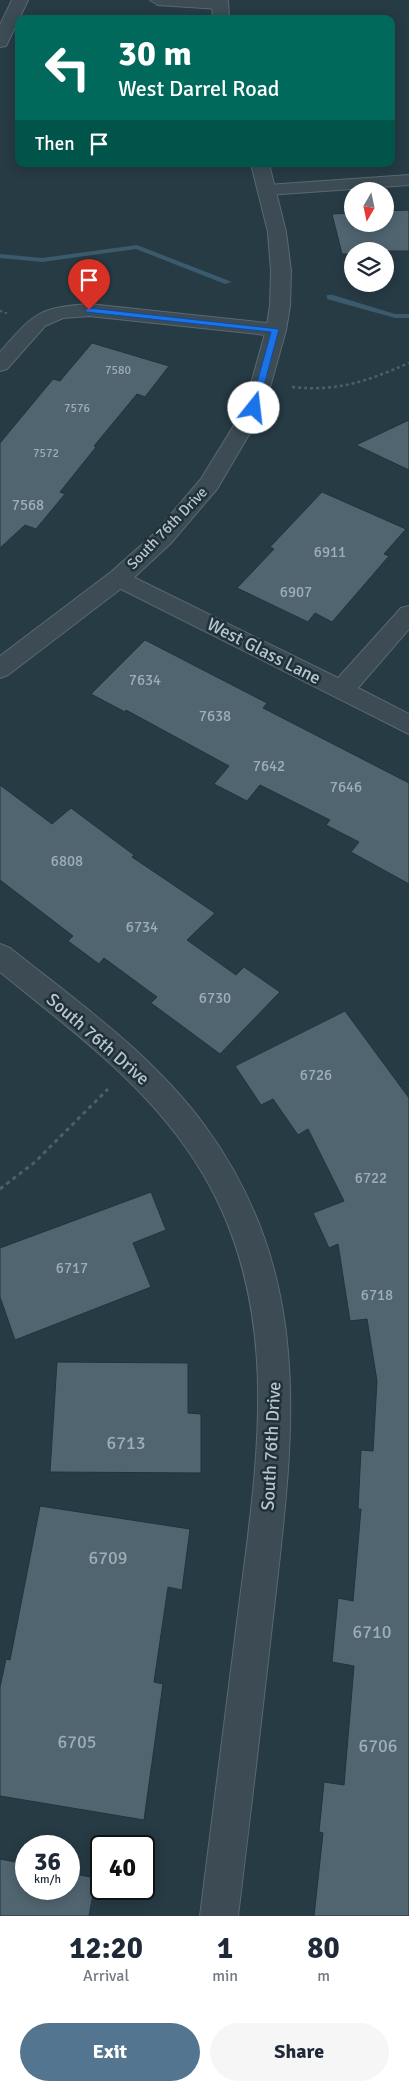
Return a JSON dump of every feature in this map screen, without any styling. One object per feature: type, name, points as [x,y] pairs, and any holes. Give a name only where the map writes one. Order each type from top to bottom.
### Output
[{"type":"street","points":[[0,42],[20,0]]},
{"type":"street","points":[[158,0],[220,8]]},
{"type":"street","name":"South 76th Drive","points":[[0,669],[119,578],[162,538],[209,484],[254,408],[276,330],[280,306],[281,271],[277,232],[261,167]]},
{"type":"street","points":[[267,190],[409,180]]},
{"type":"street","points":[[0,365],[38,322],[59,312],[89,310],[276,330]]},
{"type":"street","name":"West Glass Lane","points":[[119,578],[409,725]]},
{"type":"street","points":[[341,691],[409,614]]},
{"type":"street","name":"South 76th Drive","points":[[0,956],[136,1067],[185,1122],[214,1165],[245,1228],[262,1279],[272,1337],[277,1399],[273,1467],[219,1916]]},
{"type":"path","points":[[262,382],[327,390],[357,385],[409,363]]},
{"type":"path","points":[[0,1189],[35,1162],[110,1087],[136,1067]]},
{"type":"building","points":[[409,210],[409,251],[394,251],[394,242],[344,242],[344,254],[342,254],[332,214],[344,213],[344,232],[394,232],[394,211]]},
{"type":"building","points":[[92,343],[169,366],[145,397],[137,394],[94,446],[96,447],[60,492],[65,494],[36,529],[25,525],[0,548],[0,443],[53,379],[60,381]]},
{"type":"building","points":[[409,420],[409,470],[356,445]]},
{"type":"building","points":[[322,492],[406,529],[384,554],[389,556],[332,622],[315,613],[308,622],[237,588],[274,549],[270,547]]},
{"type":"building","points":[[145,640],[267,703],[263,708],[409,783],[409,884],[351,852],[359,842],[326,825],[330,820],[260,785],[247,801],[214,784],[229,766],[126,710],[125,712],[91,694]]},
{"type":"building","points":[[0,785],[52,824],[71,808],[134,855],[132,857],[215,913],[187,940],[236,975],[244,967],[280,992],[220,1054],[151,1003],[157,997],[104,958],[99,964],[68,941],[73,936],[0,880]]},
{"type":"building","points":[[345,1011],[409,1098],[409,1916],[314,1916],[323,1833],[319,1832],[324,1782],[344,1785],[354,1666],[332,1662],[338,1598],[353,1601],[361,1509],[358,1509],[361,1450],[373,1451],[377,1381],[367,1319],[350,1321],[338,1244],[329,1248],[313,1213],[344,1201],[308,1129],[298,1135],[273,1099],[261,1105],[235,1066]]},
{"type":"building","points":[[151,1192],[166,1230],[133,1243],[151,1287],[15,1340],[0,1297],[0,1248]]},
{"type":"building","points":[[57,1362],[188,1363],[188,1413],[201,1414],[201,1473],[50,1472]]},
{"type":"building","points":[[40,1506],[190,1529],[182,1590],[168,1587],[154,1682],[163,1684],[144,1820],[0,1796],[0,1687],[6,1659],[10,1660]]},
{"type":"building","points":[[0,1859],[15,1862],[15,1900],[80,1900],[80,1875],[90,1877],[90,1900],[92,1900],[89,1916],[0,1916]]},
{"type":"waterway","points":[[0,256],[42,260],[137,247],[228,282]]},
{"type":"waterway","points":[[330,297],[395,316],[409,316]]},
{"type":"route","points":[[89,310],[276,330],[254,408]]}]
